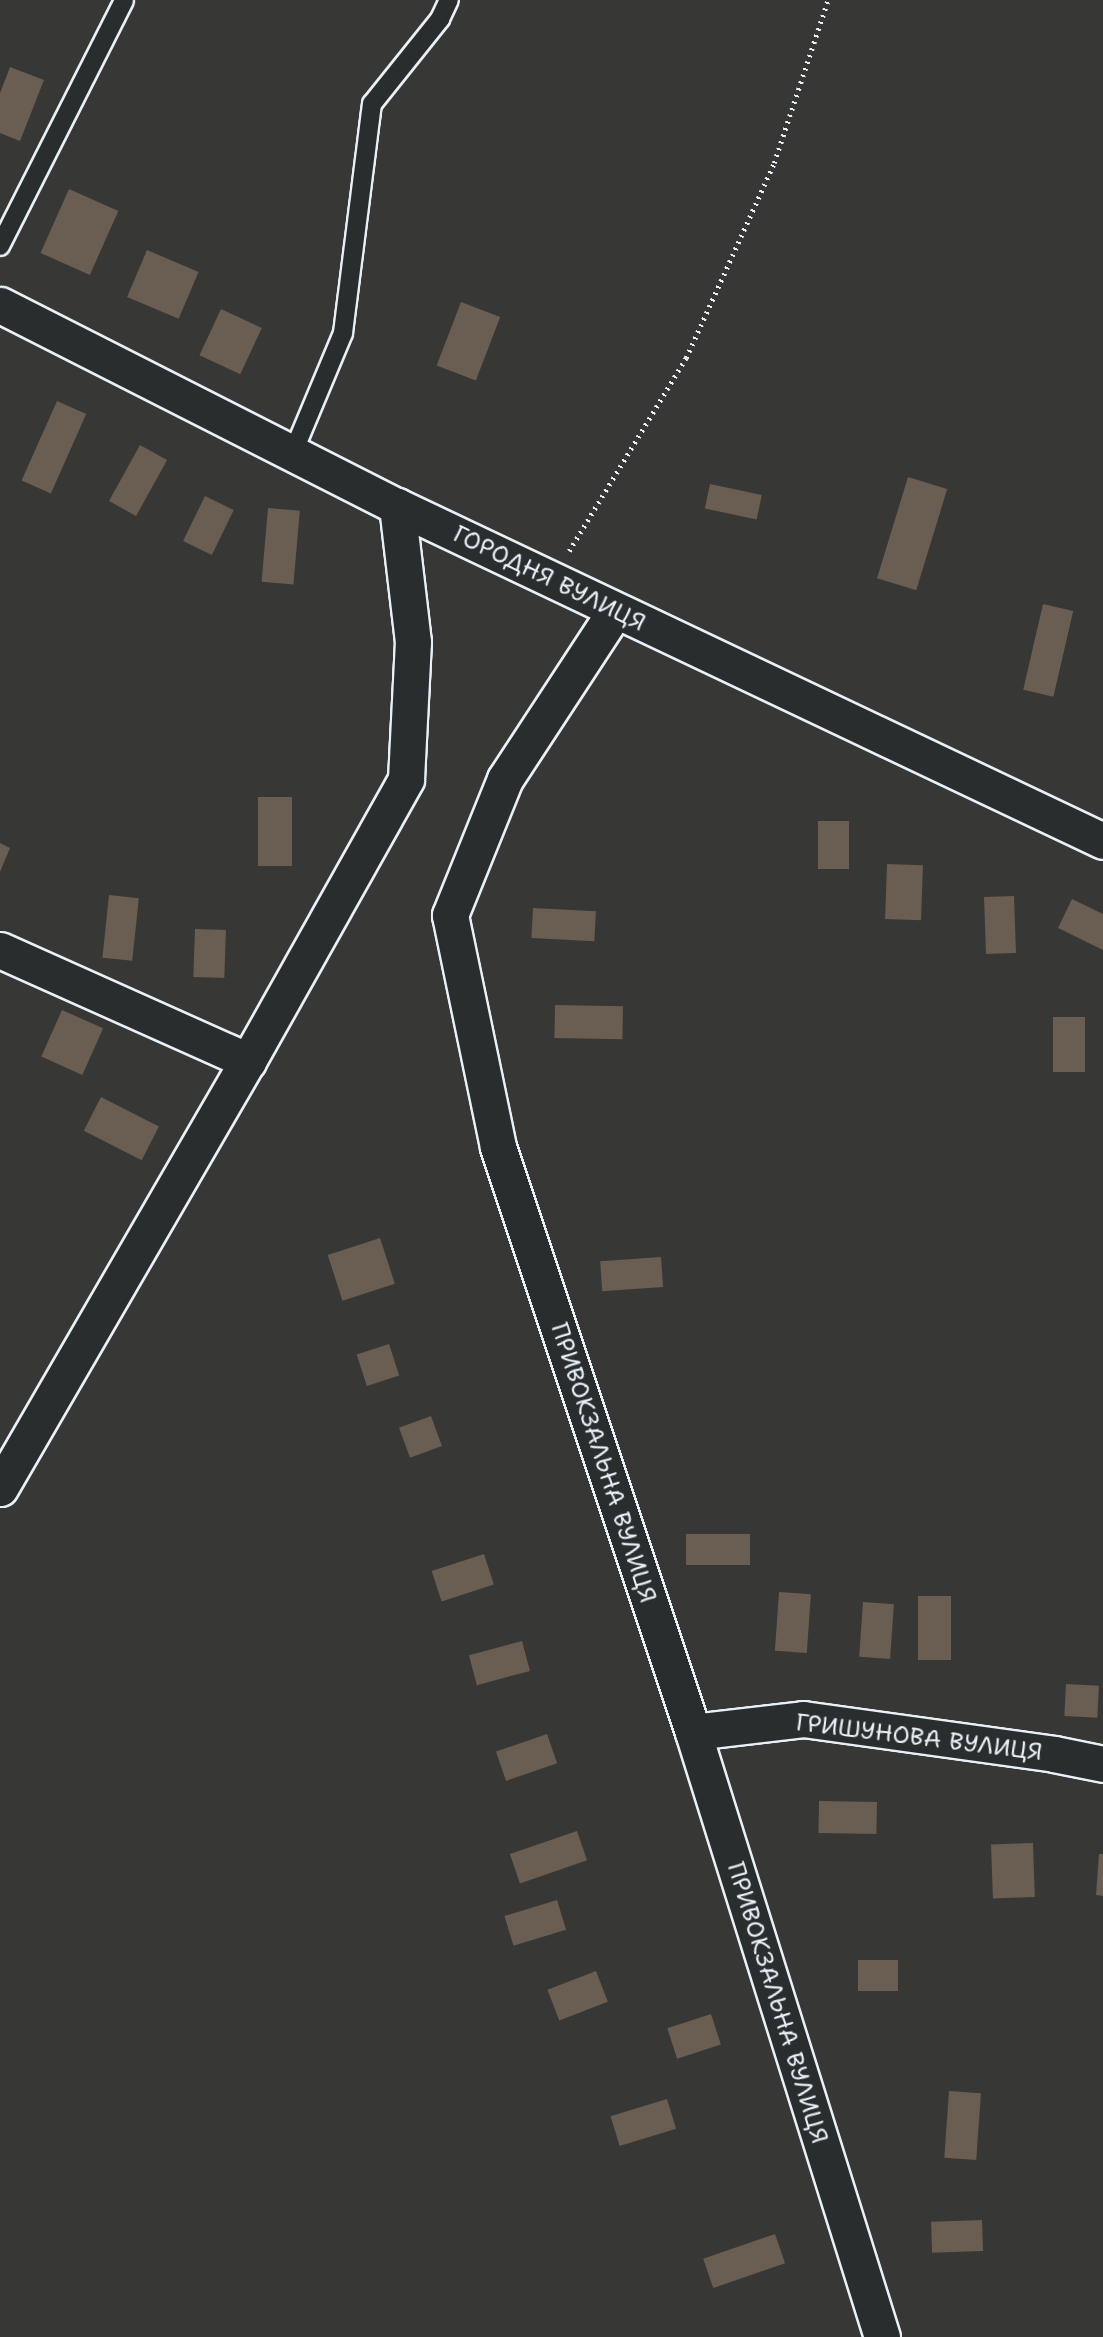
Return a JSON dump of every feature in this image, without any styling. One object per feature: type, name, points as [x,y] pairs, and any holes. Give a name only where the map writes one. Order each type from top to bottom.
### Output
[{"type":"street","name":"ГОРОДНЯ ВУЛИЦЯ","points":[[0,305],[292,455],[1103,841]]},
{"type":"street","points":[[0,1488],[248,1060],[406,779],[413,642],[397,506]]},
{"type":"street","name":"ПРИВОКЗАЛЬНА ВУЛИЦЯ","points":[[615,611],[505,779],[450,915],[498,1147],[693,1732],[882,2337]]},
{"type":"street","points":[[0,950],[248,1060]]},
{"type":"street","name":"ГРИШУНОВА ВУЛИЦЯ","points":[[693,1732],[803,1719],[1054,1754],[1103,1764]]},
{"type":"lane","points":[[0,246],[124,0]]},
{"type":"lane","points":[[292,455],[344,333],[372,104],[440,19],[449,0]]},
{"type":"path","points":[[552,578],[686,358],[774,163],[828,0]]},
{"type":"building","points":[[10,67],[44,80],[20,141],[0,133],[0,93]]},
{"type":"building","points":[[69,189],[118,211],[90,275],[41,253]]},
{"type":"building","points":[[147,250],[199,272],[179,319],[127,297]]},
{"type":"building","points":[[461,302],[500,317],[476,381],[437,365]]},
{"type":"building","points":[[221,309],[262,328],[240,374],[199,355]]},
{"type":"building","points":[[57,401],[86,414],[51,493],[22,480]]},
{"type":"building","points":[[140,445],[167,460],[136,516],[109,501]]},
{"type":"building","points":[[908,477],[947,489],[916,590],[877,578]]},
{"type":"building","points":[[710,484],[762,495],[757,519],[705,508]]},
{"type":"building","points":[[205,496],[234,510],[212,555],[183,541]]},
{"type":"building","points":[[268,508],[300,511],[293,585],[262,582]]},
{"type":"building","points":[[1043,604],[1073,611],[1053,697],[1023,690]]},
{"type":"building","points":[[258,797],[292,797],[292,866],[258,866]]},
{"type":"building","points":[[818,821],[849,821],[849,869],[818,869]]},
{"type":"building","points":[[0,843],[10,848],[0,872]]},
{"type":"building","points":[[887,864],[923,865],[921,920],[885,919]]},
{"type":"building","points":[[109,895],[139,898],[132,961],[102,958]]},
{"type":"building","points":[[1014,896],[1016,953],[986,954],[984,897]]},
{"type":"building","points":[[1072,899],[1103,914],[1103,950],[1058,928]]},
{"type":"building","points":[[533,908],[596,911],[594,941],[531,938]]},
{"type":"building","points":[[195,929],[226,930],[224,978],[193,977]]},
{"type":"building","points":[[555,1005],[623,1006],[622,1039],[554,1038]]},
{"type":"building","points":[[62,1010],[103,1028],[82,1075],[41,1057]]},
{"type":"building","points":[[1053,1017],[1085,1017],[1085,1072],[1053,1072]]},
{"type":"building","points":[[101,1097],[159,1127],[142,1160],[84,1131]]},
{"type":"building","points":[[380,1238],[395,1284],[343,1301],[328,1255]]},
{"type":"building","points":[[661,1257],[663,1287],[602,1291],[600,1261]]},
{"type":"building","points":[[389,1344],[399,1375],[367,1386],[357,1355]]},
{"type":"building","points":[[431,1416],[442,1446],[410,1458],[399,1428]]},
{"type":"building","points":[[686,1534],[750,1534],[750,1565],[686,1565]]},
{"type":"building","points":[[484,1554],[494,1584],[442,1601],[432,1571]]},
{"type":"building","points":[[779,1592],[811,1594],[807,1653],[775,1651]]},
{"type":"building","points":[[918,1596],[951,1596],[951,1660],[918,1660]]},
{"type":"building","points":[[863,1602],[894,1604],[890,1659],[859,1657]]},
{"type":"building","points":[[522,1641],[530,1671],[477,1685],[469,1655]]},
{"type":"building","points":[[1066,1684],[1099,1686],[1097,1718],[1064,1716]]},
{"type":"building","points":[[547,1734],[557,1763],[506,1781],[496,1752]]},
{"type":"building","points":[[819,1801],[877,1802],[876,1834],[818,1833]]},
{"type":"building","points":[[577,1831],[587,1860],[520,1883],[510,1854]]},
{"type":"building","points":[[1033,1843],[1035,1897],[993,1898],[991,1844]]},
{"type":"building","points":[[1099,1854],[1103,1854],[1103,1896],[1096,1895]]},
{"type":"building","points":[[557,1900],[566,1930],[513,1946],[504,1916]]},
{"type":"building","points":[[858,1960],[898,1960],[898,1991],[858,1991]]},
{"type":"building","points":[[596,1971],[608,2002],[559,2020],[547,1990]]},
{"type":"building","points":[[711,2014],[721,2044],[677,2059],[667,2028]]},
{"type":"building","points":[[949,2091],[981,2093],[976,2160],[944,2158]]},
{"type":"building","points":[[667,2099],[676,2129],[620,2146],[611,2116]]},
{"type":"building","points":[[982,2220],[983,2251],[932,2253],[931,2222]]},
{"type":"building","points":[[775,2234],[785,2263],[713,2288],[703,2259]]}]
